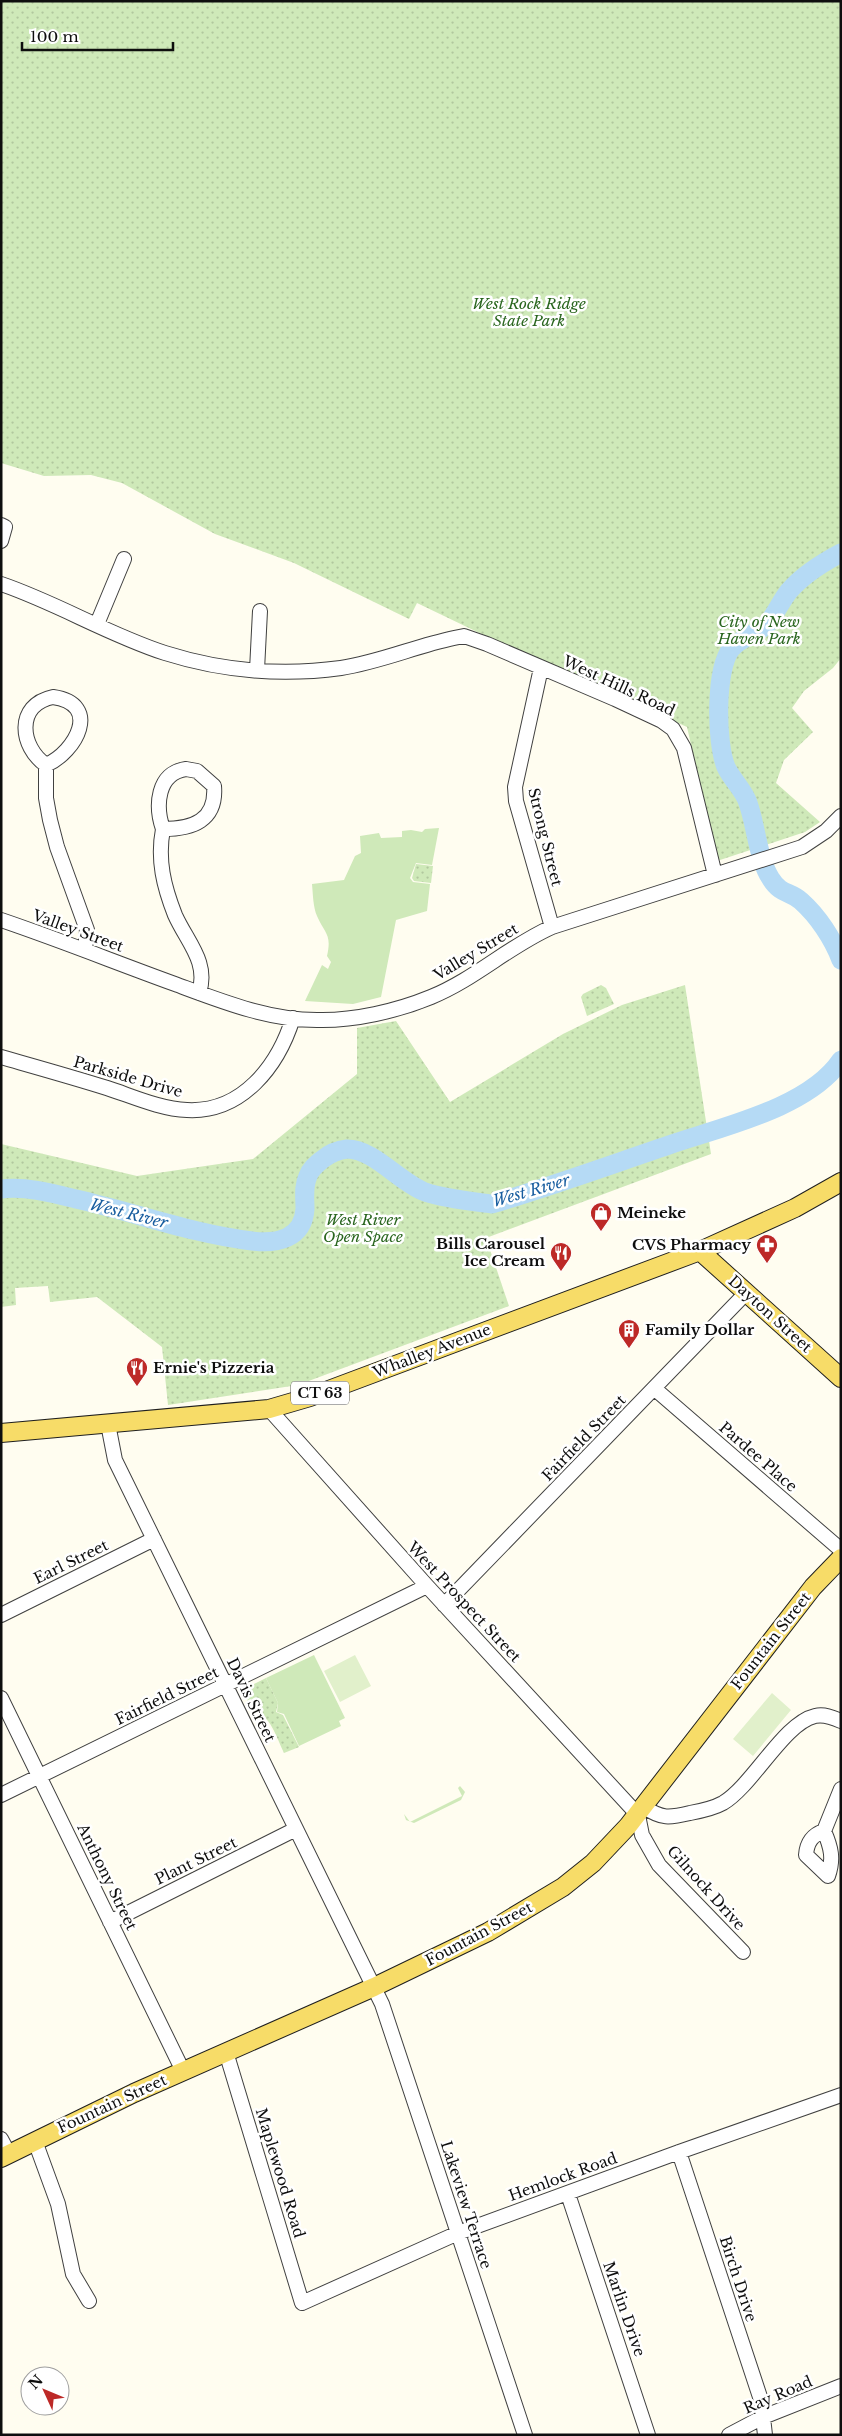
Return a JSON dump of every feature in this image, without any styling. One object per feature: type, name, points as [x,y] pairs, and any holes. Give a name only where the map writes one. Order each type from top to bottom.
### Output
[{"type":"main road","name":"Whalley Avenue","points":[[1,1433],[269,1409],[310,1397],[700,1251],[796,1208],[841,1182]]},
{"type":"main road","name":"Dayton Street","points":[[700,1251],[841,1378]]},
{"type":"main road","name":"Fountain Street","points":[[4,2150],[35,2141],[183,2071],[374,1987],[488,1932],[563,1887],[592,1863],[641,1811],[813,1588],[841,1558]]},
{"type":"street","points":[[1,525],[6,527],[1,541]]},
{"type":"street","points":[[97,624],[124,559]]},
{"type":"street","points":[[1,584],[164,653],[217,666],[257,670],[260,611]]},
{"type":"street","name":"West Hills Road","points":[[257,670],[312,672],[343,668],[369,663],[464,636],[480,641],[654,717],[673,729],[684,748],[715,875]]},
{"type":"street","name":"Strong Street","points":[[541,668],[515,787],[552,927]]},
{"type":"street","points":[[46,765],[63,754],[79,732],[81,723],[77,708],[62,698],[53,697],[39,701],[29,710],[26,718],[26,728],[33,753],[46,765],[46,798],[50,820],[66,874],[87,930],[85,950]]},
{"type":"street","points":[[163,829],[190,827],[205,817],[211,808],[215,798],[214,786],[198,771],[176,770],[163,784],[158,802],[163,829],[160,854],[162,871],[175,915],[202,969],[204,979],[199,993]]},
{"type":"street","name":"Valley Street","points":[[1,920],[199,993],[253,1010],[293,1018],[319,1020],[366,1015],[430,997],[470,976],[530,938],[552,927],[788,852],[814,841],[841,816]]},
{"type":"street","name":"Parkside Drive","points":[[1,1057],[172,1108],[208,1109],[225,1105],[249,1091],[264,1075],[284,1042],[293,1018]]},
{"type":"street","name":"Fairfield Street","points":[[444,1605],[746,1293]]},
{"type":"street","name":"Pardee Place","points":[[655,1389],[841,1550]]},
{"type":"street","name":"West Prospect Street","points":[[269,1409],[444,1605],[641,1811]]},
{"type":"street","name":"Davis Street","points":[[108,1424],[115,1460],[374,1987]]},
{"type":"street","name":"Earl Street","points":[[1,1614],[154,1539]]},
{"type":"street","name":"Fairfield Street","points":[[1,1795],[427,1586]]},
{"type":"street","name":"Anthony Street","points":[[1,1698],[183,2071]]},
{"type":"street","points":[[641,1811],[658,1816],[674,1817],[701,1811],[723,1803],[750,1779],[774,1748],[794,1729],[814,1716],[828,1715],[841,1721]]},
{"type":"street","points":[[824,1830],[841,1789]]},
{"type":"street","name":"Gilnock Drive","points":[[641,1811],[642,1835],[659,1865],[743,1952]]},
{"type":"street","name":"Plant Street","points":[[110,1922],[296,1829]]},
{"type":"street","name":"Lakeview Terrace","points":[[374,1987],[382,2004],[526,2435]]},
{"type":"street","name":"Maplewood Road","points":[[226,2052],[302,2303]]},
{"type":"street","name":"Hemlock Road","points":[[302,2303],[458,2233],[841,2095]]},
{"type":"street","points":[[35,2141],[58,2204],[73,2274],[89,2301]]},
{"type":"street","name":"Birch Drive","points":[[679,2152],[761,2400],[765,2435]]},
{"type":"street","name":"Marlin Drive","points":[[568,2194],[648,2435]]},
{"type":"street","name":"Ray Road","points":[[729,2435],[763,2417],[841,2386]]},
{"type":"green space","name":"West Rock Ridge State Park","points":[[1,1],[841,1],[841,658],[833,668],[804,691],[792,708],[813,732],[784,760],[776,783],[820,822],[805,832],[720,860],[717,859],[687,727],[417,603],[409,619],[294,563],[215,534],[122,483],[91,475],[44,476],[1,463]]},
{"type":"green space","points":[[439,828],[432,865],[416,863],[410,878],[413,882],[430,884],[427,911],[396,920],[381,997],[353,1004],[305,1001],[322,965],[328,969],[331,962],[327,956],[328,938],[315,909],[312,884],[344,880],[355,856],[361,853],[360,836],[379,833],[381,838],[402,837],[402,831],[422,832],[425,829]]},
{"type":"green space","points":[[416,864],[433,866],[431,883],[414,881],[412,878]]},
{"type":"green space","points":[[601,985],[606,988],[614,1004],[587,1016],[581,997],[583,994]]},
{"type":"green space","name":"West River Open Space","points":[[685,985],[711,1154],[486,1238],[509,1306],[298,1385],[168,1405],[162,1347],[97,1297],[50,1302],[48,1286],[15,1288],[16,1305],[1,1307],[1,1144],[137,1176],[253,1159],[357,1074],[357,1028],[396,1021],[450,1102],[563,1034],[622,1005]]},
{"type":"green space","points":[[314,1655],[345,1718],[339,1721],[341,1726],[299,1746],[284,1714],[277,1712],[278,1703],[266,1678]]},
{"type":"green space","points":[[355,1655],[371,1686],[340,1702],[324,1671]]},
{"type":"green space","points":[[266,1678],[278,1703],[276,1712],[283,1715],[299,1747],[284,1753],[275,1732],[265,1717],[252,1707],[247,1700],[246,1695],[252,1685]]},
{"type":"green space","points":[[772,1693],[791,1710],[753,1756],[733,1739]]},
{"type":"green space","points":[[460,1786],[465,1792],[461,1800],[414,1823],[411,1822],[462,1796],[458,1788]]},
{"type":"waterway","name":"West River","points":[[841,553],[820,565],[794,585],[768,623],[731,649],[722,672],[719,706],[720,741],[726,767],[748,803],[760,852],[767,871],[778,888],[797,898],[819,921],[841,960]]},
{"type":"waterway","name":"West River","points":[[1,1189],[20,1188],[48,1192],[230,1238],[261,1242],[279,1240],[294,1233],[303,1219],[306,1180],[309,1173],[314,1166],[328,1155],[337,1151],[347,1149],[367,1154],[425,1192],[449,1198],[492,1204],[762,1114],[808,1091],[827,1077],[841,1060]]},
{"type":"place","name":"Meineke","points":[[601,1232]]},
{"type":"place","name":"CVS Pharmacy","points":[[767,1264]]},
{"type":"place","name":"Bills Carousel Ice Cream","points":[[561,1272]]},
{"type":"place","name":"Family Dollar","points":[[629,1349]]},
{"type":"place","name":"Ernie's Pizzeria","points":[[137,1387]]},
{"type":"park label","name":"City of New Haven Park","points":[[759,630]]}]
